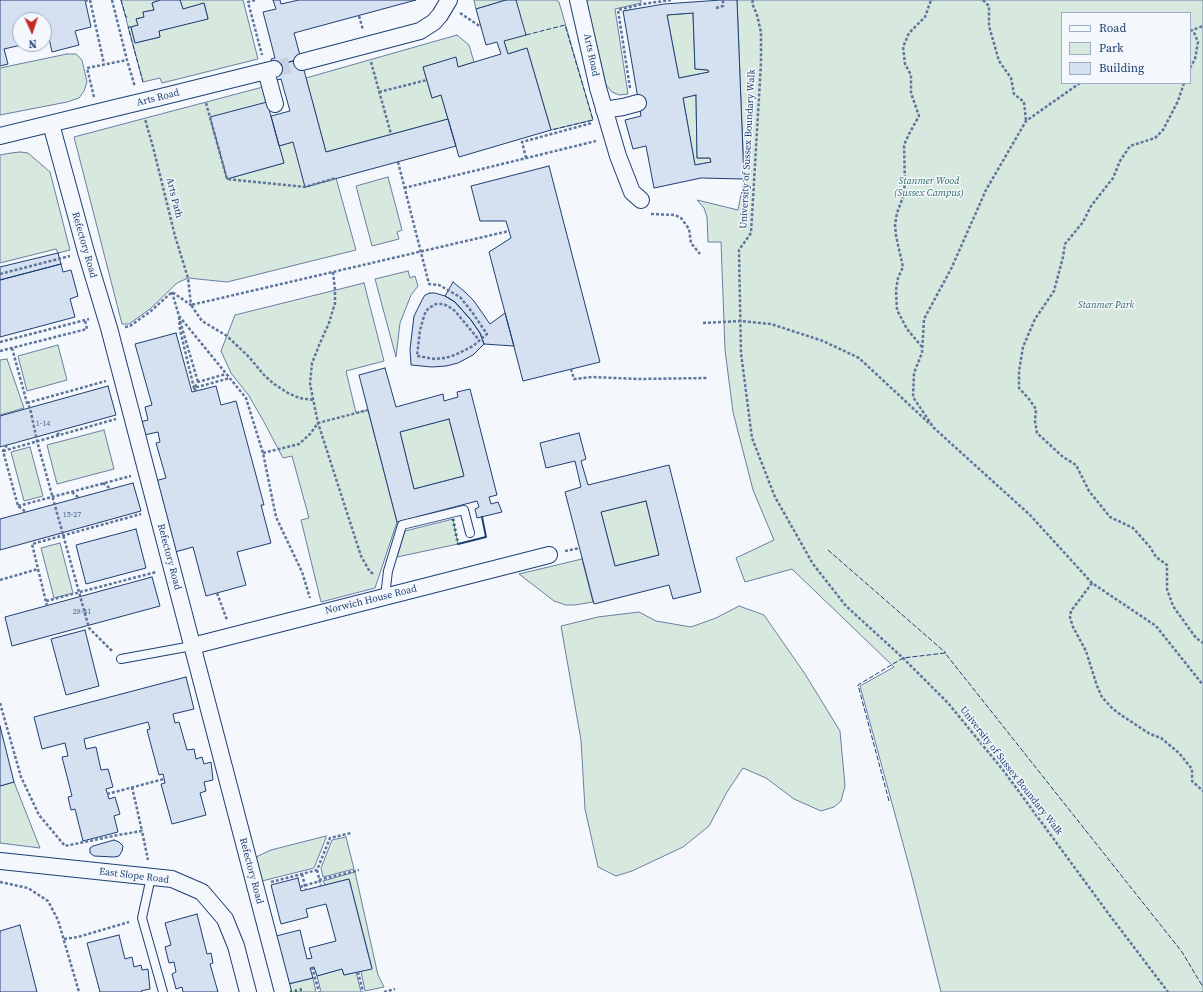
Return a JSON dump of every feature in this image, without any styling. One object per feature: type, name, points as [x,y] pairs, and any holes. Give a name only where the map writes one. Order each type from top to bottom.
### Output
[{"type":"street","points":[[302,62],[420,31],[434,22],[449,0]]},
{"type":"street","name":"Arts Road","points":[[578,0],[598,88],[612,137],[632,192],[643,207]]},
{"type":"street","name":"Arts Road","points":[[0,136],[202,87],[267,65]]},
{"type":"street","points":[[267,65],[275,104]]},
{"type":"street","points":[[606,115],[636,103]]},
{"type":"street","name":"Refectory Road","points":[[50,124],[109,328],[283,992]]},
{"type":"street","name":"Norwich House Road","points":[[192,646],[555,554]]},
{"type":"street","name":"East Slope Road","points":[[0,861],[172,879],[202,892],[225,919],[236,946],[248,992]]},
{"type":"lane","points":[[385,596],[388,571],[402,525],[464,510],[470,533]]},
{"type":"lane","points":[[121,659],[192,646]]},
{"type":"lane","points":[[151,876],[142,918],[162,992]]},
{"type":"path","points":[[85,0],[89,0],[104,64]]},
{"type":"path","points":[[112,0],[136,89]]},
{"type":"path","points":[[255,0],[248,2],[267,65]]},
{"type":"path","points":[[636,103],[618,10],[642,4],[670,0]]},
{"type":"path","points":[[716,8],[723,6],[723,0]]},
{"type":"path","points":[[922,347],[907,329],[898,310],[896,290],[898,278],[903,267],[895,225],[897,213],[903,197],[905,183],[904,146],[919,116],[912,94],[910,75],[905,64],[903,48],[909,33],[925,17],[931,0]]},
{"type":"path","points":[[983,0],[989,6],[988,26],[999,61],[1011,78],[1014,94],[1024,102],[1026,121]]},
{"type":"path","name":"University of Sussex Boundary Walk","points":[[752,1],[761,32],[761,64],[751,233],[739,250],[741,353],[752,438],[775,496],[813,564],[846,606],[903,658],[948,703],[1003,770],[1168,992]]},
{"type":"path","points":[[359,16],[391,134]]},
{"type":"path","points":[[467,18],[481,27]]},
{"type":"path","points":[[1191,66],[1195,59],[1198,42],[1191,30],[1203,26]]},
{"type":"path","points":[[97,113],[87,68],[127,60]]},
{"type":"path","points":[[379,92],[427,80]]},
{"type":"path","points":[[934,428],[914,397],[914,373],[922,353],[924,319],[951,269],[986,190],[1026,121],[1079,84]]},
{"type":"path","points":[[1184,84],[1178,101],[1163,130],[1155,138],[1130,146],[1120,161],[1113,178],[1091,206],[1083,222],[1066,244],[1054,291],[1035,320],[1023,347],[1019,371],[1019,388],[1036,409],[1035,421],[1037,433],[1054,449],[1076,465],[1089,491],[1110,517],[1133,528],[1150,547],[1156,557],[1167,565],[1167,589],[1173,606],[1196,638],[1203,643]]},
{"type":"path","points":[[202,87],[227,179],[305,187],[336,178]]},
{"type":"path","points":[[526,158],[522,142],[606,115]]},
{"type":"path","name":"Arts Path","points":[[144,118],[153,147],[175,236],[188,278],[191,305]]},
{"type":"path","points":[[536,134],[537,138]]},
{"type":"path","points":[[404,188],[612,137]]},
{"type":"path","points":[[398,162],[429,284],[439,285],[460,297],[476,316],[487,334],[465,351],[445,358],[435,359],[417,356],[420,330],[424,316],[426,311],[436,304],[443,304],[455,311],[479,340]]},
{"type":"path","points":[[643,207],[675,215],[681,218],[689,229],[691,243],[700,254]]},
{"type":"path","points":[[191,305],[509,231]]},
{"type":"path","points":[[0,274],[58,259]]},
{"type":"path","points":[[333,272],[335,303],[329,323],[312,362],[310,384],[318,423],[361,556],[370,572],[387,579]]},
{"type":"path","points":[[172,292],[191,305],[202,321],[227,336],[250,357],[264,375],[274,384],[294,396],[313,400]]},
{"type":"path","points":[[109,328],[130,326],[151,311],[172,292]]},
{"type":"path","points":[[172,292],[198,382],[195,390]]},
{"type":"path","points":[[179,316],[246,398],[263,453],[276,517],[302,572],[311,603],[308,616]]},
{"type":"path","points":[[179,316],[180,330],[195,390]]},
{"type":"path","points":[[0,351],[87,329],[85,320]]},
{"type":"path","points":[[703,323],[740,321],[771,324],[823,341],[859,358],[1030,515],[1092,583],[1156,626],[1203,685]]},
{"type":"path","points":[[0,342],[77,322]]},
{"type":"path","points":[[12,348],[30,408],[37,441],[89,628],[121,659]]},
{"type":"path","points":[[571,369],[574,379],[592,377],[639,379],[708,378]]},
{"type":"path","points":[[198,382],[226,374]]},
{"type":"path","points":[[27,402],[122,377]]},
{"type":"path","points":[[195,390],[230,378]]},
{"type":"path","points":[[263,453],[299,444],[310,434],[318,423],[368,410]]},
{"type":"path","points":[[3,450],[132,414]]},
{"type":"path","points":[[57,436],[61,431]]},
{"type":"path","points":[[3,450],[7,445]]},
{"type":"path","points":[[3,450],[18,506],[26,512]]},
{"type":"path","points":[[18,506],[146,471]]},
{"type":"path","points":[[103,483],[111,489]]},
{"type":"path","points":[[72,492],[79,498]]},
{"type":"path","points":[[47,606],[32,544],[157,510]]},
{"type":"path","points":[[114,522],[119,517]]},
{"type":"path","points":[[555,554],[580,548]]},
{"type":"path","points":[[46,601],[172,568]]},
{"type":"path","points":[[0,580],[38,569]]},
{"type":"path","points":[[1092,583],[1071,611],[1070,617],[1073,627],[1086,651],[1102,697],[1121,715],[1150,734],[1161,738],[1179,753],[1192,770],[1192,781],[1203,791]]},
{"type":"path","points":[[96,588],[97,592]]},
{"type":"path","points":[[217,593],[232,636]]},
{"type":"path","points":[[0,703],[21,777],[39,815],[65,846],[142,831]]},
{"type":"path","points":[[108,794],[164,779]]},
{"type":"path","points":[[132,787],[151,876]]},
{"type":"path","points":[[321,886],[317,870],[330,838],[351,833]]},
{"type":"path","points":[[269,883],[317,870]]},
{"type":"path","points":[[300,887],[360,870]]},
{"type":"path","points":[[302,874],[306,890]]},
{"type":"path","points":[[0,882],[28,888],[48,901],[58,920],[79,992]]},
{"type":"path","points":[[64,939],[120,925]]},
{"type":"path","points":[[312,967],[319,992]]},
{"type":"path","points":[[358,972],[363,992]]},
{"type":"path","points":[[384,992],[395,989]]},
{"type":"green space","points":[[121,0],[160,0],[152,3],[154,10],[143,12],[144,17],[136,19],[138,25],[131,27],[135,43],[160,37],[159,31],[208,18],[204,3],[183,9],[180,0],[243,0],[258,59],[162,83],[160,78],[143,82]]},
{"type":"green space","points":[[474,0],[506,0],[476,9]]},
{"type":"green space","points":[[516,0],[556,0],[559,2],[593,120],[551,130],[527,48],[508,54],[504,41]]},
{"type":"green space","points":[[587,0],[641,0],[641,3],[615,9],[628,94],[619,95],[612,92],[606,85]]},
{"type":"green space","name":"Stanmer Wood (Sussex Campus)","points":[[737,0],[1203,0],[1203,992],[941,992],[911,873],[860,686],[894,667],[792,569],[745,582],[736,558],[774,540],[753,490],[733,412],[725,350],[721,242],[708,242],[707,217],[704,208],[697,200],[738,210],[744,179]]},
{"type":"green space","points":[[693,13],[695,69],[708,70],[709,72],[679,78],[667,15]]},
{"type":"green space","points":[[457,35],[469,45],[474,62],[458,67],[455,58],[423,67],[432,98],[441,95],[448,119],[326,152],[306,78]]},
{"type":"green space","points":[[67,54],[76,54],[82,60],[87,82],[84,91],[79,98],[67,102],[0,115],[0,68]]},
{"type":"green space","points":[[263,87],[267,102],[227,179],[284,163],[279,146],[293,142],[336,178],[356,250],[227,282],[188,278],[177,283],[150,309],[129,324],[122,324],[74,137]]},
{"type":"green space","points":[[696,95],[697,158],[710,158],[711,162],[695,165],[683,98]]},
{"type":"green space","points":[[20,152],[28,153],[50,172],[70,250],[58,253],[56,249],[0,263],[0,155]]},
{"type":"green space","points":[[388,177],[402,230],[397,232],[399,239],[372,246],[356,186]]},
{"type":"green space","points":[[408,271],[410,278],[415,276],[418,286],[411,295],[400,323],[396,357],[375,279]]},
{"type":"green space","points":[[364,283],[384,361],[346,371],[356,413],[368,410],[397,522],[375,588],[321,602],[301,520],[309,518],[292,456],[283,458],[249,396],[231,373],[221,351],[235,315]]},
{"type":"green space","points":[[58,345],[67,380],[27,391],[18,356]]},
{"type":"green space","points":[[7,359],[24,408],[0,415],[0,360]]},
{"type":"green space","points":[[449,419],[464,476],[414,489],[400,432]]},
{"type":"green space","points":[[104,430],[114,469],[57,484],[47,445]]},
{"type":"green space","points":[[30,447],[43,496],[24,501],[11,452]]},
{"type":"green space","points":[[646,501],[659,555],[615,566],[601,512]]},
{"type":"green space","points":[[453,519],[458,544],[397,557],[405,531]]},
{"type":"green space","points":[[60,543],[73,593],[54,598],[41,548]]},
{"type":"green space","points":[[582,559],[593,602],[566,605],[554,601],[519,574]]},
{"type":"green space","points":[[739,606],[764,615],[805,674],[840,731],[845,786],[841,801],[834,807],[821,811],[794,799],[766,778],[743,768],[727,792],[709,826],[683,847],[632,871],[616,876],[598,867],[585,809],[581,740],[561,626],[598,617],[639,612],[656,621],[691,627],[716,618]]},
{"type":"green space","points":[[14,782],[40,848],[0,843],[0,786]]},
{"type":"green space","points":[[326,836],[314,868],[258,882],[256,859],[258,856],[271,850]]},
{"type":"green space","points":[[346,837],[354,869],[323,877],[321,868],[332,840]]},
{"type":"green space","points":[[355,872],[378,975],[384,987],[365,991],[361,971],[372,968],[349,879],[325,885],[323,881]]},
{"type":"green space","points":[[342,969],[344,975],[356,972],[361,992],[321,992],[317,976]]},
{"type":"green space","points":[[313,978],[316,992],[288,992],[289,984]]},
{"type":"building","points":[[0,0],[85,0],[91,27],[75,31],[79,45],[52,52],[52,12],[12,12],[12,47],[4,49],[8,64],[0,66]]},
{"type":"building","points":[[160,0],[180,0],[183,9],[204,3],[208,19],[159,31],[160,37],[135,43],[131,27],[138,25],[136,19],[144,17],[143,12],[154,10],[152,3]]},
{"type":"building","points":[[273,0],[280,0],[281,4],[299,0],[416,0],[294,33],[301,59],[273,66],[271,59],[275,58],[263,12],[276,9]]},
{"type":"building","points":[[506,0],[516,0],[526,35],[504,41],[508,54],[527,48],[551,130],[459,157],[441,95],[432,98],[423,67],[456,57],[458,67],[501,54],[497,42],[486,45],[476,9]]},
{"type":"building","points":[[737,0],[744,179],[701,178],[654,188],[646,146],[633,149],[625,120],[641,116],[623,11],[664,4]],"holes":[[[693,13],[695,69],[708,70],[709,72],[679,78],[667,15]],[[696,95],[697,158],[710,158],[711,162],[695,165],[683,98]]]},
{"type":"building","points":[[301,59],[326,152],[448,119],[456,146],[305,187],[293,142],[279,146],[271,116],[290,111],[281,79],[277,80],[273,66]]},
{"type":"building","points":[[267,102],[284,163],[227,179],[210,117]]},
{"type":"building","points":[[549,166],[600,362],[523,381],[489,252],[511,238],[506,221],[480,221],[471,186]]},
{"type":"building","points":[[58,253],[61,264],[0,280],[0,267]]},
{"type":"building","points":[[61,264],[63,272],[71,270],[78,296],[70,299],[75,317],[0,337],[0,280]]},
{"type":"building","points":[[453,282],[474,301],[490,324],[505,313],[514,346],[484,344],[480,333],[471,320],[455,302],[445,296]]},
{"type":"building","points":[[430,293],[445,296],[455,302],[471,320],[480,333],[484,344],[473,355],[458,363],[446,366],[432,367],[411,365],[410,349],[414,316],[425,295]]},
{"type":"building","points":[[176,333],[192,392],[216,386],[221,405],[236,401],[264,505],[261,505],[271,543],[237,552],[246,585],[206,596],[193,547],[175,552],[155,481],[166,478],[156,443],[160,442],[158,432],[144,435],[140,422],[148,420],[145,407],[152,405],[135,344]]},
{"type":"building","points":[[385,368],[396,407],[443,394],[444,401],[458,397],[457,392],[470,389],[497,495],[489,497],[491,504],[498,502],[502,512],[477,518],[475,509],[479,507],[477,501],[397,522],[359,375]],"holes":[[[449,419],[464,476],[414,489],[400,432]]]},
{"type":"building","points":[[108,386],[116,415],[0,447],[0,416]]},
{"type":"building","points":[[579,433],[586,459],[581,461],[588,485],[669,465],[701,592],[673,599],[669,585],[594,604],[565,492],[581,487],[575,461],[546,468],[540,443]],"holes":[[[646,501],[659,555],[615,566],[601,512]]]},
{"type":"building","points":[[133,483],[141,511],[0,550],[0,519]]},
{"type":"building","points":[[136,529],[146,568],[86,584],[76,545]]},
{"type":"building","points":[[152,577],[160,606],[12,646],[5,617]]},
{"type":"building","points":[[85,630],[99,686],[66,695],[51,639]]},
{"type":"building","points":[[186,677],[194,709],[173,714],[175,723],[179,722],[187,750],[194,749],[196,759],[202,757],[204,764],[211,762],[213,780],[204,782],[206,791],[200,793],[206,815],[172,824],[161,784],[165,783],[163,774],[159,775],[147,730],[150,729],[148,722],[84,739],[86,749],[96,747],[101,770],[108,769],[113,787],[106,789],[109,799],[115,797],[120,814],[114,816],[118,832],[83,841],[75,809],[71,810],[68,797],[72,796],[62,757],[68,756],[65,743],[42,749],[34,717]]},
{"type":"building","points":[[0,726],[14,782],[0,786]]},
{"type":"building","points":[[114,840],[123,846],[119,856],[94,856],[90,853],[90,848],[93,846]]},
{"type":"building","points":[[298,878],[301,891],[349,879],[372,969],[344,975],[342,969],[317,976],[314,967],[310,968],[313,978],[288,984],[276,936],[300,930],[307,959],[312,958],[309,948],[336,941],[326,904],[306,909],[308,917],[281,924],[271,885]]},
{"type":"building","points":[[197,914],[207,954],[211,953],[213,963],[210,964],[218,992],[183,992],[182,987],[176,989],[172,974],[176,972],[174,962],[169,963],[165,947],[171,945],[165,923]]},
{"type":"building","points":[[20,925],[37,992],[0,992],[0,931]]},
{"type":"building","points":[[119,935],[125,959],[132,957],[134,967],[141,965],[142,970],[148,969],[150,989],[141,991],[142,992],[100,992],[87,943]]},
{"type":"tunnel","points":[[274,69],[302,62]]},
{"type":"hedge","points":[[453,519],[458,544]]},
{"type":"hedge","points":[[290,992],[304,989]]},
{"type":"fence","points":[[121,0],[126,17],[128,17]]},
{"type":"fence","points":[[526,35],[565,25],[593,120],[551,130]]},
{"type":"fence","points":[[131,27],[128,27],[143,82]]},
{"type":"fence","points":[[828,550],[946,653]]},
{"type":"fence","points":[[889,801],[858,685],[903,658],[945,653],[1182,952],[1203,987]]},
{"type":"wall","points":[[458,544],[486,537],[482,517]]},
{"type":"park label","name":"Stanmer Park","points":[[1106,305]]}]
